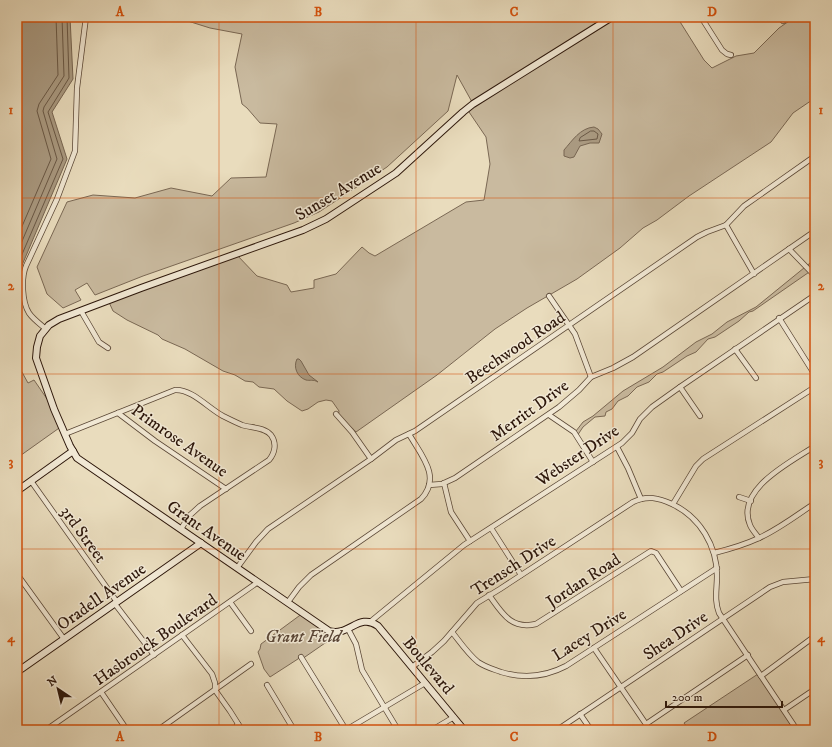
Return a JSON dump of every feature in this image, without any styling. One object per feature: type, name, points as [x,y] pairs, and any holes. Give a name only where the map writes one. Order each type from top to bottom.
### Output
[{"type":"street","points":[[46,329],[33,318],[27,310],[24,301],[23,275],[57,199],[75,150],[77,88],[86,17]]},
{"type":"street","name":"Sunset Avenue","points":[[46,329],[54,322],[81,311],[303,230],[322,221],[396,173],[462,112],[473,104],[612,17]]},
{"type":"street","points":[[708,17],[702,18],[722,50],[727,54],[731,54]]},
{"type":"street","name":"Beechwood Road","points":[[237,568],[256,542],[268,529],[371,459],[396,440],[409,434],[697,238],[707,232],[726,225],[744,206],[815,156]]},
{"type":"street","points":[[726,225],[754,274]]},
{"type":"street","name":"Merritt Drive","points":[[429,485],[444,483],[455,478],[570,399],[591,377],[613,368],[633,357],[815,231]]},
{"type":"street","points":[[789,249],[815,276]]},
{"type":"street","name":"Webster Drive","points":[[370,622],[450,555],[617,447],[628,438],[646,413],[680,387],[779,318],[815,295]]},
{"type":"street","points":[[548,296],[569,325],[579,342],[591,377]]},
{"type":"street","points":[[81,311],[99,342],[108,348]]},
{"type":"street","points":[[779,318],[815,374]]},
{"type":"street","name":"Grant Avenue","points":[[46,329],[38,341],[36,358],[54,409],[77,458],[329,631],[338,633],[360,622],[370,622]]},
{"type":"street","points":[[735,349],[756,378]]},
{"type":"street","points":[[680,387],[700,416]]},
{"type":"street","points":[[673,504],[696,466],[703,459],[815,387]]},
{"type":"street","points":[[65,434],[175,390],[188,392],[216,412],[232,421],[268,432],[274,442],[272,457],[194,510],[181,529]]},
{"type":"street","name":"Primrose Avenue","points":[[118,413],[155,441],[226,489]]},
{"type":"street","points":[[336,414],[352,432],[371,459]]},
{"type":"street","points":[[548,415],[573,431],[593,462]]},
{"type":"street","points":[[288,602],[299,587],[311,575],[421,499],[427,491],[430,478],[429,468],[409,434]]},
{"type":"street","points":[[759,538],[751,527],[748,519],[749,508],[754,492],[765,480],[815,446]]},
{"type":"street","points":[[617,447],[641,499],[657,498],[673,504],[683,510],[697,523],[708,539],[714,553],[717,568],[716,601],[719,613],[797,730]]},
{"type":"street","points":[[17,491],[73,451]]},
{"type":"street","name":"3rd Street","points":[[30,481],[154,655]]},
{"type":"street","points":[[444,483],[451,512],[470,541]]},
{"type":"street","points":[[738,497],[751,501]]},
{"type":"street","name":"Trensch Drive","points":[[412,667],[432,652],[452,632],[470,609],[477,603],[633,502],[641,499]]},
{"type":"street","points":[[714,553],[735,548],[759,538],[813,504],[815,510]]},
{"type":"street","points":[[490,528],[521,575]]},
{"type":"street","name":"Oradell Avenue","points":[[17,672],[201,543]]},
{"type":"street","name":"Jordan Road","points":[[489,595],[505,616],[511,621],[522,625],[536,624],[651,551],[656,553],[681,591]]},
{"type":"street","name":"Lacey Drive","points":[[452,632],[469,654],[478,662],[489,668],[516,675],[533,676],[550,673],[566,666],[717,568]]},
{"type":"street","points":[[17,574],[64,639]]},
{"type":"street","name":"Shea Drive","points":[[557,730],[770,587],[777,584],[815,579]]},
{"type":"street","name":"Hasbrouck Boulevard","points":[[46,730],[258,582]]},
{"type":"street","points":[[230,602],[251,631]]},
{"type":"street","name":"Boulevard","points":[[370,622],[378,626],[464,730]]},
{"type":"street","points":[[348,629],[356,644],[362,670],[398,730]]},
{"type":"street","points":[[182,635],[212,674],[215,682],[215,690],[242,730]]},
{"type":"street","points":[[761,676],[815,636]]},
{"type":"street","points":[[594,648],[650,730]]},
{"type":"street","points":[[646,724],[748,655]]},
{"type":"street","points":[[301,657],[346,730],[425,683]]},
{"type":"street","points":[[158,730],[252,664]]},
{"type":"street","points":[[267,685],[294,730]]},
{"type":"street","points":[[784,710],[815,689]]},
{"type":"street","points":[[101,692],[126,730]]},
{"type":"street","points":[[580,714],[591,730]]},
{"type":"street","points":[[432,730],[454,717]]},
{"type":"street","points":[[234,730],[238,724]]},
{"type":"green space","points":[[175,17],[677,17],[704,60],[712,68],[736,56],[754,53],[779,28],[795,17],[815,17],[815,98],[793,113],[771,142],[643,228],[620,248],[577,279],[527,308],[495,329],[437,375],[356,432],[338,417],[339,411],[332,401],[326,400],[318,402],[302,411],[287,401],[274,389],[259,387],[253,382],[245,381],[235,375],[223,371],[185,349],[162,339],[158,335],[127,320],[113,311],[108,300],[236,254],[257,276],[287,285],[291,292],[314,288],[314,280],[336,274],[362,247],[375,256],[466,202],[484,200],[490,164],[486,137],[467,109],[472,102],[457,75],[448,111],[387,167],[319,212],[294,223],[143,276],[95,295],[87,283],[75,290],[81,300],[63,308],[47,294],[37,267],[67,202],[93,195],[135,198],[171,188],[212,196],[231,178],[266,177],[277,124],[260,123],[242,104],[235,67],[242,34],[210,28]]},
{"type":"green space","points":[[815,259],[815,268],[753,311],[749,312],[739,321],[715,337],[708,339],[696,352],[687,356],[663,372],[657,374],[649,382],[637,387],[628,396],[618,401],[612,409],[606,412],[605,416],[595,417],[583,427],[577,436],[573,431],[576,431],[583,422],[593,416],[623,391],[663,367],[696,342],[712,334],[727,322],[756,307]]},
{"type":"green space","points":[[17,363],[28,383],[34,380],[54,409],[62,426],[17,458]]},
{"type":"green space","name":"Grant Field","points":[[303,613],[325,629],[341,632],[302,659],[301,657],[270,677],[264,669],[258,652],[261,644]]},
{"type":"green space","points":[[758,674],[796,730],[689,730],[684,723]]},
{"type":"water","points":[[17,17],[70,17],[73,79],[52,112],[67,159],[20,270],[19,318],[17,321]]},
{"type":"water","points":[[594,127],[602,134],[599,143],[590,143],[580,146],[574,157],[570,158],[564,156],[564,150],[580,132]]},
{"type":"water","points":[[297,359],[301,361],[309,375],[318,382],[306,380],[300,377],[295,365]]}]
